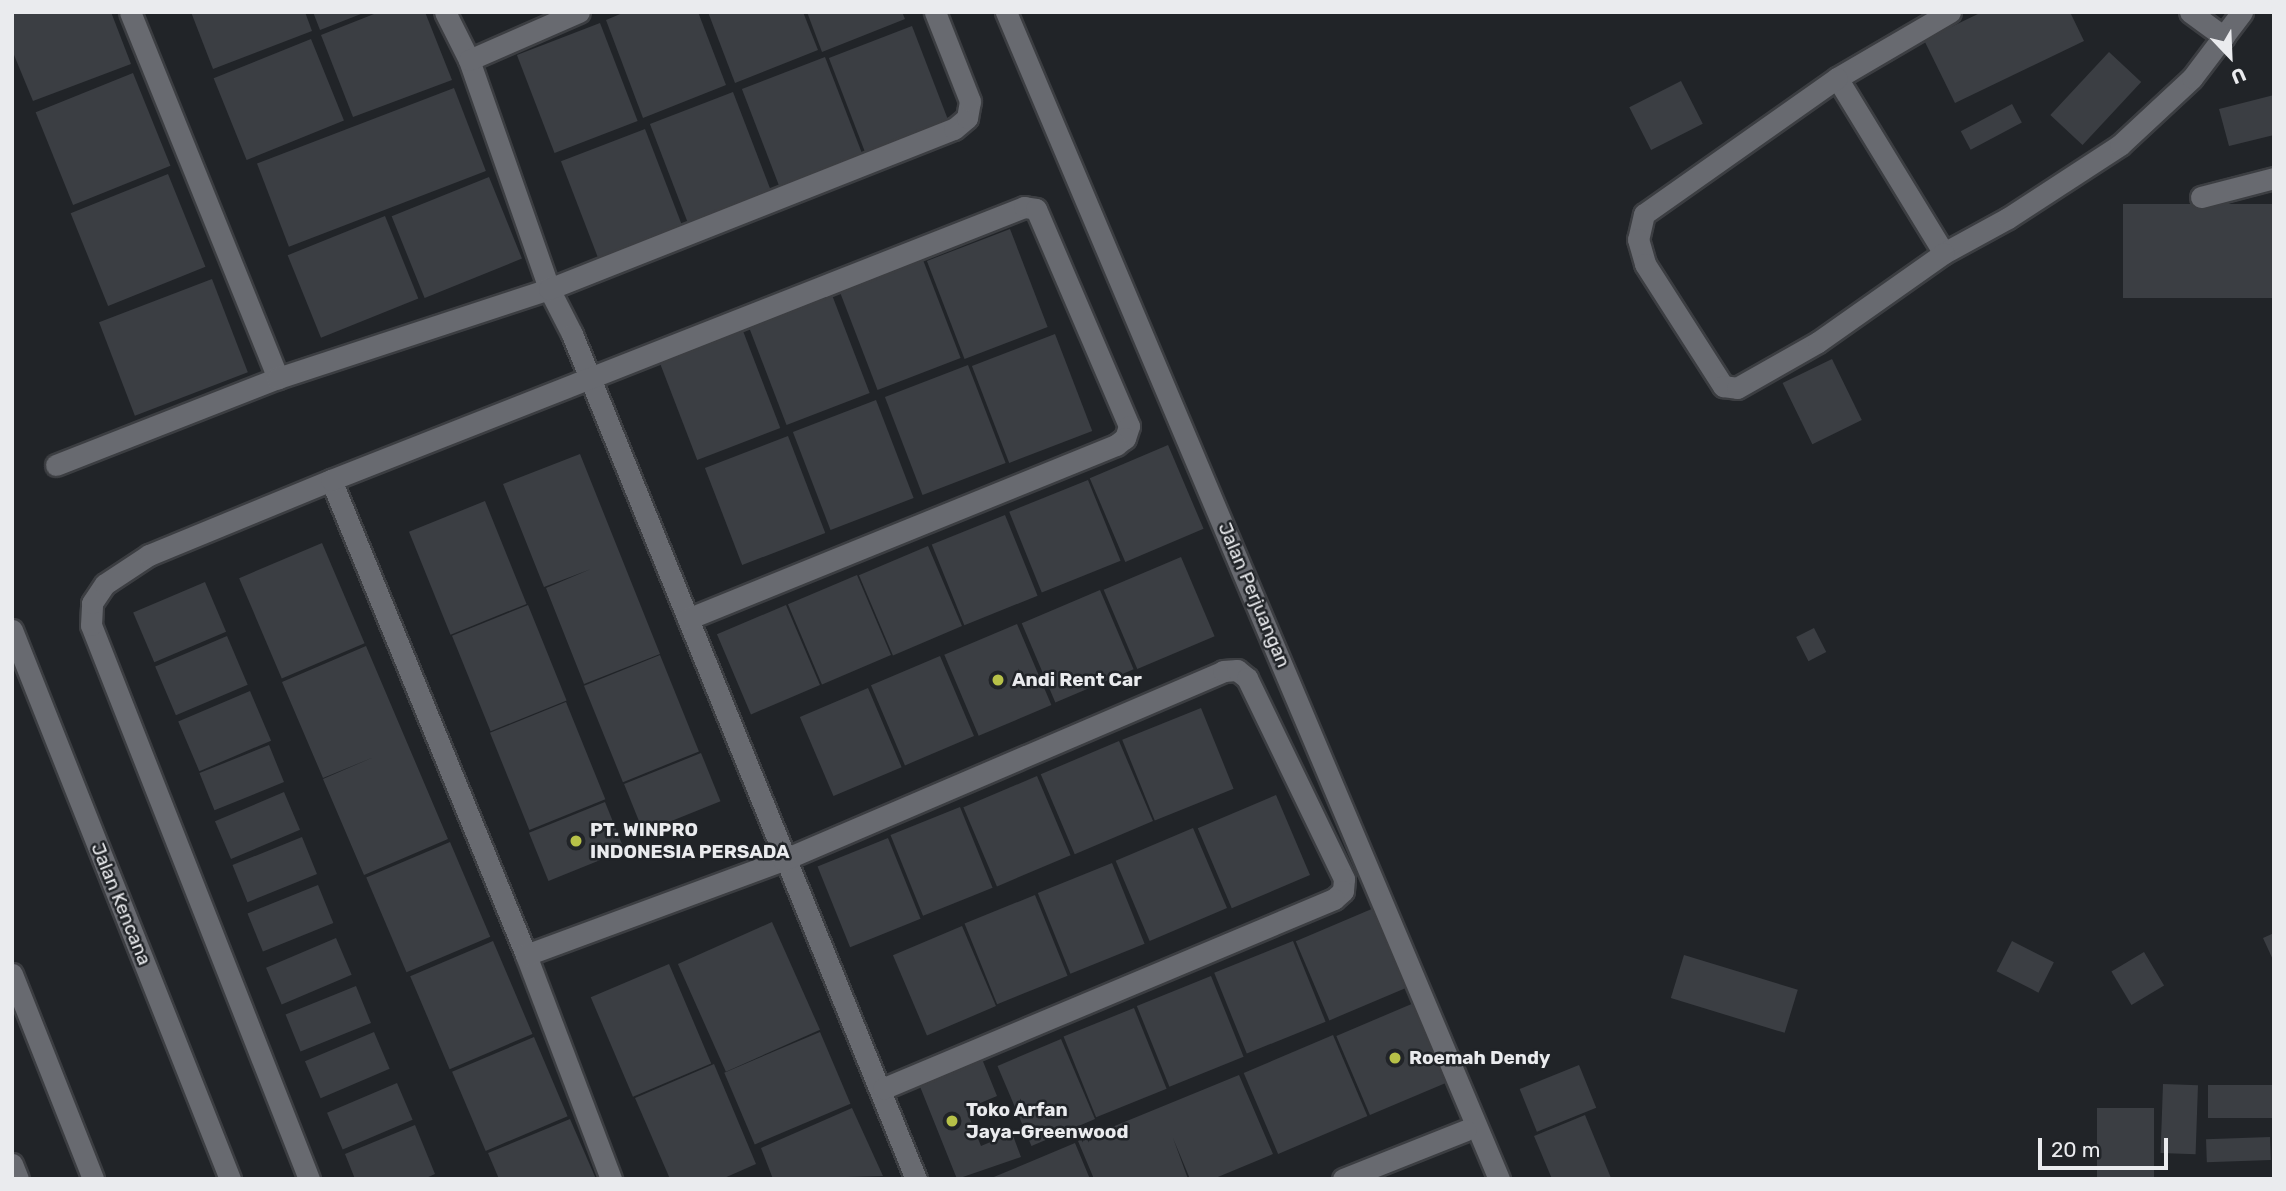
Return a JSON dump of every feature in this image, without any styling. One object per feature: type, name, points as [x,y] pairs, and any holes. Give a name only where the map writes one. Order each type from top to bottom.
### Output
[{"type":"street","points":[[130,12],[278,378]]},
{"type":"street","points":[[445,12],[469,60],[549,289],[589,377],[783,860],[883,1089],[916,1179]]},
{"type":"street","points":[[469,60],[579,12]]},
{"type":"street","points":[[56,465],[278,378],[549,289],[954,129],[967,118],[970,101],[935,12]]},
{"type":"street","name":"Jalan Perjuangan","points":[[1006,12],[1499,1179]]},
{"type":"street","points":[[1950,12],[1837,78],[1644,214],[1639,239],[1651,274],[1723,386],[1737,388],[1818,342],[1944,253],[2120,145],[2192,78],[2242,12]]},
{"type":"street","points":[[2190,12],[2224,37]]},
{"type":"street","points":[[1837,78],[1944,253]]},
{"type":"street","points":[[2201,197],[2274,178]]},
{"type":"street","points":[[309,1179],[91,625],[92,603],[121,570],[331,480],[1024,206],[1036,209],[1042,217],[1129,426],[1116,446],[688,619]]},
{"type":"street","points":[[331,480],[526,955],[611,1179]]},
{"type":"street","name":"Jalan Kencana","points":[[12,630],[230,1179]]},
{"type":"street","points":[[526,955],[783,860],[1210,676],[1237,670],[1247,678],[1344,878],[1343,891],[1334,899],[883,1089]]},
{"type":"street","points":[[12,974],[93,1179]]},
{"type":"street","points":[[1343,1179],[1466,1130]]},
{"type":"street","points":[[12,1164],[18,1179]]},
{"type":"building","points":[[12,12],[111,12],[131,64],[33,101],[12,50]]},
{"type":"building","points":[[191,12],[305,12],[312,31],[213,69]]},
{"type":"building","points":[[313,12],[366,12],[320,30]]},
{"type":"building","points":[[379,12],[425,12],[452,80],[353,117],[321,35]]},
{"type":"building","points":[[625,12],[698,12],[726,85],[643,118],[606,20]]},
{"type":"building","points":[[708,12],[803,12],[818,50],[735,83]]},
{"type":"building","points":[[807,12],[902,12],[905,19],[822,52]]},
{"type":"building","points":[[1982,12],[2070,12],[2084,41],[1955,103],[1924,40]]},
{"type":"building","points":[[600,23],[638,121],[555,153],[517,55]]},
{"type":"building","points":[[912,26],[950,124],[867,156],[829,58]]},
{"type":"building","points":[[311,39],[344,121],[247,160],[214,78]]},
{"type":"building","points":[[2109,52],[2141,82],[2083,145],[2050,115]]},
{"type":"building","points":[[825,57],[863,155],[780,187],[742,89]]},
{"type":"building","points":[[133,73],[170,166],[73,205],[36,112]]},
{"type":"building","points":[[1681,81],[1703,124],[1651,150],[1629,107]]},
{"type":"building","points":[[454,88],[486,171],[289,247],[257,164]]},
{"type":"building","points":[[733,92],[771,190],[688,222],[650,124]]},
{"type":"building","points":[[2274,95],[2274,135],[2229,146],[2219,109]]},
{"type":"building","points":[[2012,104],[2022,123],[1971,150],[1961,131]]},
{"type":"building","points":[[645,129],[682,226],[598,258],[561,161]]},
{"type":"building","points":[[168,174],[205,267],[108,306],[71,213]]},
{"type":"building","points":[[489,177],[522,259],[425,298],[392,216]]},
{"type":"building","points":[[2123,204],[2274,204],[2274,298],[2123,298]]},
{"type":"building","points":[[385,216],[418,299],[321,338],[288,255]]},
{"type":"building","points":[[1010,229],[1048,327],[965,359],[927,261]]},
{"type":"building","points":[[923,260],[961,358],[878,390],[840,292]]},
{"type":"building","points":[[212,279],[248,372],[135,416],[99,322]]},
{"type":"building","points":[[832,295],[870,393],[787,425],[749,327]]},
{"type":"building","points":[[743,331],[780,428],[697,460],[660,363]]},
{"type":"building","points":[[1055,334],[1092,431],[1009,463],[972,366]]},
{"type":"building","points":[[1832,359],[1862,420],[1812,444],[1783,383]]},
{"type":"building","points":[[968,365],[1006,463],[923,495],[885,397]]},
{"type":"building","points":[[876,400],[914,498],[831,530],[793,432]]},
{"type":"building","points":[[788,436],[825,533],[742,565],[705,468]]},
{"type":"building","points":[[1168,445],[1204,529],[1125,562],[1090,478]]},
{"type":"building","points":[[580,454],[660,654],[584,684],[546,588],[591,569],[544,587],[503,484]]},
{"type":"building","points":[[1088,480],[1121,561],[1042,593],[1009,512]]},
{"type":"building","points":[[485,501],[527,604],[451,635],[409,532]]},
{"type":"building","points":[[1005,515],[1038,596],[964,625],[932,545]]},
{"type":"building","points":[[322,543],[365,643],[282,679],[239,578]]},
{"type":"building","points":[[928,546],[962,626],[893,655],[859,575]]},
{"type":"building","points":[[1181,557],[1215,636],[1137,669],[1104,590]]},
{"type":"building","points":[[857,575],[891,655],[822,684],[788,604]]},
{"type":"building","points":[[205,582],[226,632],[154,662],[133,612]]},
{"type":"building","points":[[1100,590],[1134,669],[1055,702],[1022,623]]},
{"type":"building","points":[[528,605],[567,700],[491,731],[452,636]]},
{"type":"building","points":[[786,605],[820,685],[751,714],[717,634]]},
{"type":"building","name":"Andi Rent Car","points":[[1017,624],[1051,705],[979,736],[944,655]]},
{"type":"building","points":[[1814,628],[1826,652],[1808,661],[1796,637]]},
{"type":"building","points":[[227,636],[248,685],[176,715],[155,666]]},
{"type":"building","points":[[366,646],[448,839],[364,875],[323,779],[374,757],[323,778],[282,682]]},
{"type":"building","points":[[660,655],[699,751],[623,782],[584,686]]},
{"type":"building","points":[[940,656],[974,736],[905,765],[871,685]]},
{"type":"building","points":[[868,688],[902,767],[833,796],[800,717]]},
{"type":"building","points":[[250,691],[271,741],[199,771],[178,721]]},
{"type":"building","points":[[566,702],[605,799],[529,830],[490,733]]},
{"type":"building","points":[[1201,708],[1234,789],[1155,821],[1122,740]]},
{"type":"building","points":[[1119,741],[1153,821],[1075,854],[1041,774]]},
{"type":"building","points":[[269,745],[284,782],[214,810],[199,773]]},
{"type":"building","points":[[701,753],[720,801],[644,832],[624,784]]},
{"type":"building","points":[[1037,776],[1071,855],[997,886],[963,807]]},
{"type":"building","points":[[284,792],[300,830],[231,859],[215,821]]},
{"type":"building","points":[[1276,795],[1310,875],[1232,908],[1198,828]]},
{"type":"building","name":"PT. WINPRO INDONESIA PERSADA","points":[[605,802],[624,850],[548,881],[529,833]]},
{"type":"building","points":[[960,807],[993,888],[923,916],[890,835]]},
{"type":"building","points":[[1193,828],[1227,908],[1150,941],[1116,861]]},
{"type":"building","points":[[302,837],[317,874],[247,902],[232,865]]},
{"type":"building","points":[[888,838],[921,919],[850,947],[818,866]]},
{"type":"building","points":[[450,842],[490,937],[406,972],[366,878]]},
{"type":"building","points":[[1112,863],[1145,944],[1070,974],[1038,893]]},
{"type":"building","points":[[318,885],[333,923],[263,951],[248,913]]},
{"type":"building","points":[[1035,895],[1068,976],[997,1004],[965,923]]},
{"type":"building","points":[[1374,908],[1408,987],[1329,1020],[1296,941]]},
{"type":"building","points":[[772,922],[820,1030],[726,1072],[678,964]]},
{"type":"building","points":[[962,926],[996,1006],[927,1035],[893,955]]},
{"type":"building","points":[[2274,933],[2274,962],[2263,938]]},
{"type":"building","points":[[336,938],[352,975],[282,1005],[266,968]]},
{"type":"building","points":[[493,941],[532,1034],[450,1069],[410,976]]},
{"type":"building","points":[[1293,941],[1326,1022],[1247,1054],[1214,973]]},
{"type":"building","points":[[2012,941],[2054,962],[2038,993],[1997,971]]},
{"type":"building","points":[[2144,952],[2164,985],[2132,1005],[2111,972]]},
{"type":"building","points":[[1684,955],[1798,990],[1785,1033],[1671,998]]},
{"type":"building","points":[[669,964],[711,1063],[633,1097],[591,997]]},
{"type":"building","points":[[1211,976],[1244,1057],[1169,1087],[1137,1006]]},
{"type":"building","points":[[356,986],[371,1023],[301,1052],[286,1014]]},
{"type":"building","name":"Roemah Dendy","points":[[1421,1000],[1455,1079],[1370,1115],[1336,1036]]},
{"type":"building","points":[[1134,1008],[1167,1089],[1096,1117],[1064,1036]]},
{"type":"building","points":[[374,1032],[390,1069],[321,1098],[305,1061]]},
{"type":"building","points":[[820,1032],[850,1104],[755,1144],[724,1073]]},
{"type":"building","points":[[1333,1035],[1367,1116],[1278,1154],[1244,1073]]},
{"type":"building","points":[[534,1037],[568,1116],[486,1151],[452,1072]]},
{"type":"building","points":[[1061,1039],[1095,1119],[1031,1146],[997,1066]]},
{"type":"building","name":"Toko Arfan Jaya-Greenwood","points":[[982,1059],[997,1096],[966,1109],[981,1146],[1012,1133],[1021,1157],[957,1179],[919,1084]]},
{"type":"building","points":[[714,1064],[756,1164],[722,1179],[670,1179],[635,1098]]},
{"type":"building","points":[[1579,1065],[1596,1108],[1537,1132],[1520,1089]]},
{"type":"building","points":[[1239,1075],[1273,1154],[1213,1179],[1190,1179],[1173,1138],[1188,1179],[1094,1179],[1078,1141]]},
{"type":"building","points":[[397,1083],[413,1120],[343,1150],[327,1113]]},
{"type":"building","points":[[2163,1084],[2198,1085],[2196,1154],[2161,1153]]},
{"type":"building","points":[[2208,1085],[2274,1085],[2274,1118],[2208,1118]]},
{"type":"building","points":[[852,1108],[883,1176],[773,1179],[761,1148]]},
{"type":"building","points":[[2097,1108],[2154,1108],[2154,1179],[2097,1179]]},
{"type":"building","points":[[1585,1115],[1611,1178],[1552,1179],[1534,1136]]},
{"type":"building","points":[[570,1119],[596,1179],[499,1179],[488,1153]]},
{"type":"building","points":[[415,1125],[435,1174],[424,1179],[355,1179],[345,1154]]},
{"type":"building","points":[[2270,1137],[2271,1160],[2207,1162],[2206,1139]]},
{"type":"building","points":[[1075,1143],[1090,1179],[989,1179],[1025,1164]]},
{"type":"place","name":"Andi Rent Car","points":[[998,680]]},
{"type":"place","name":"PT. WINPRO INDONESIA PERSADA","points":[[576,841]]},
{"type":"place","name":"Roemah Dendy","points":[[1395,1058]]},
{"type":"place","name":"Toko Arfan Jaya-Greenwood","points":[[952,1121]]}]
